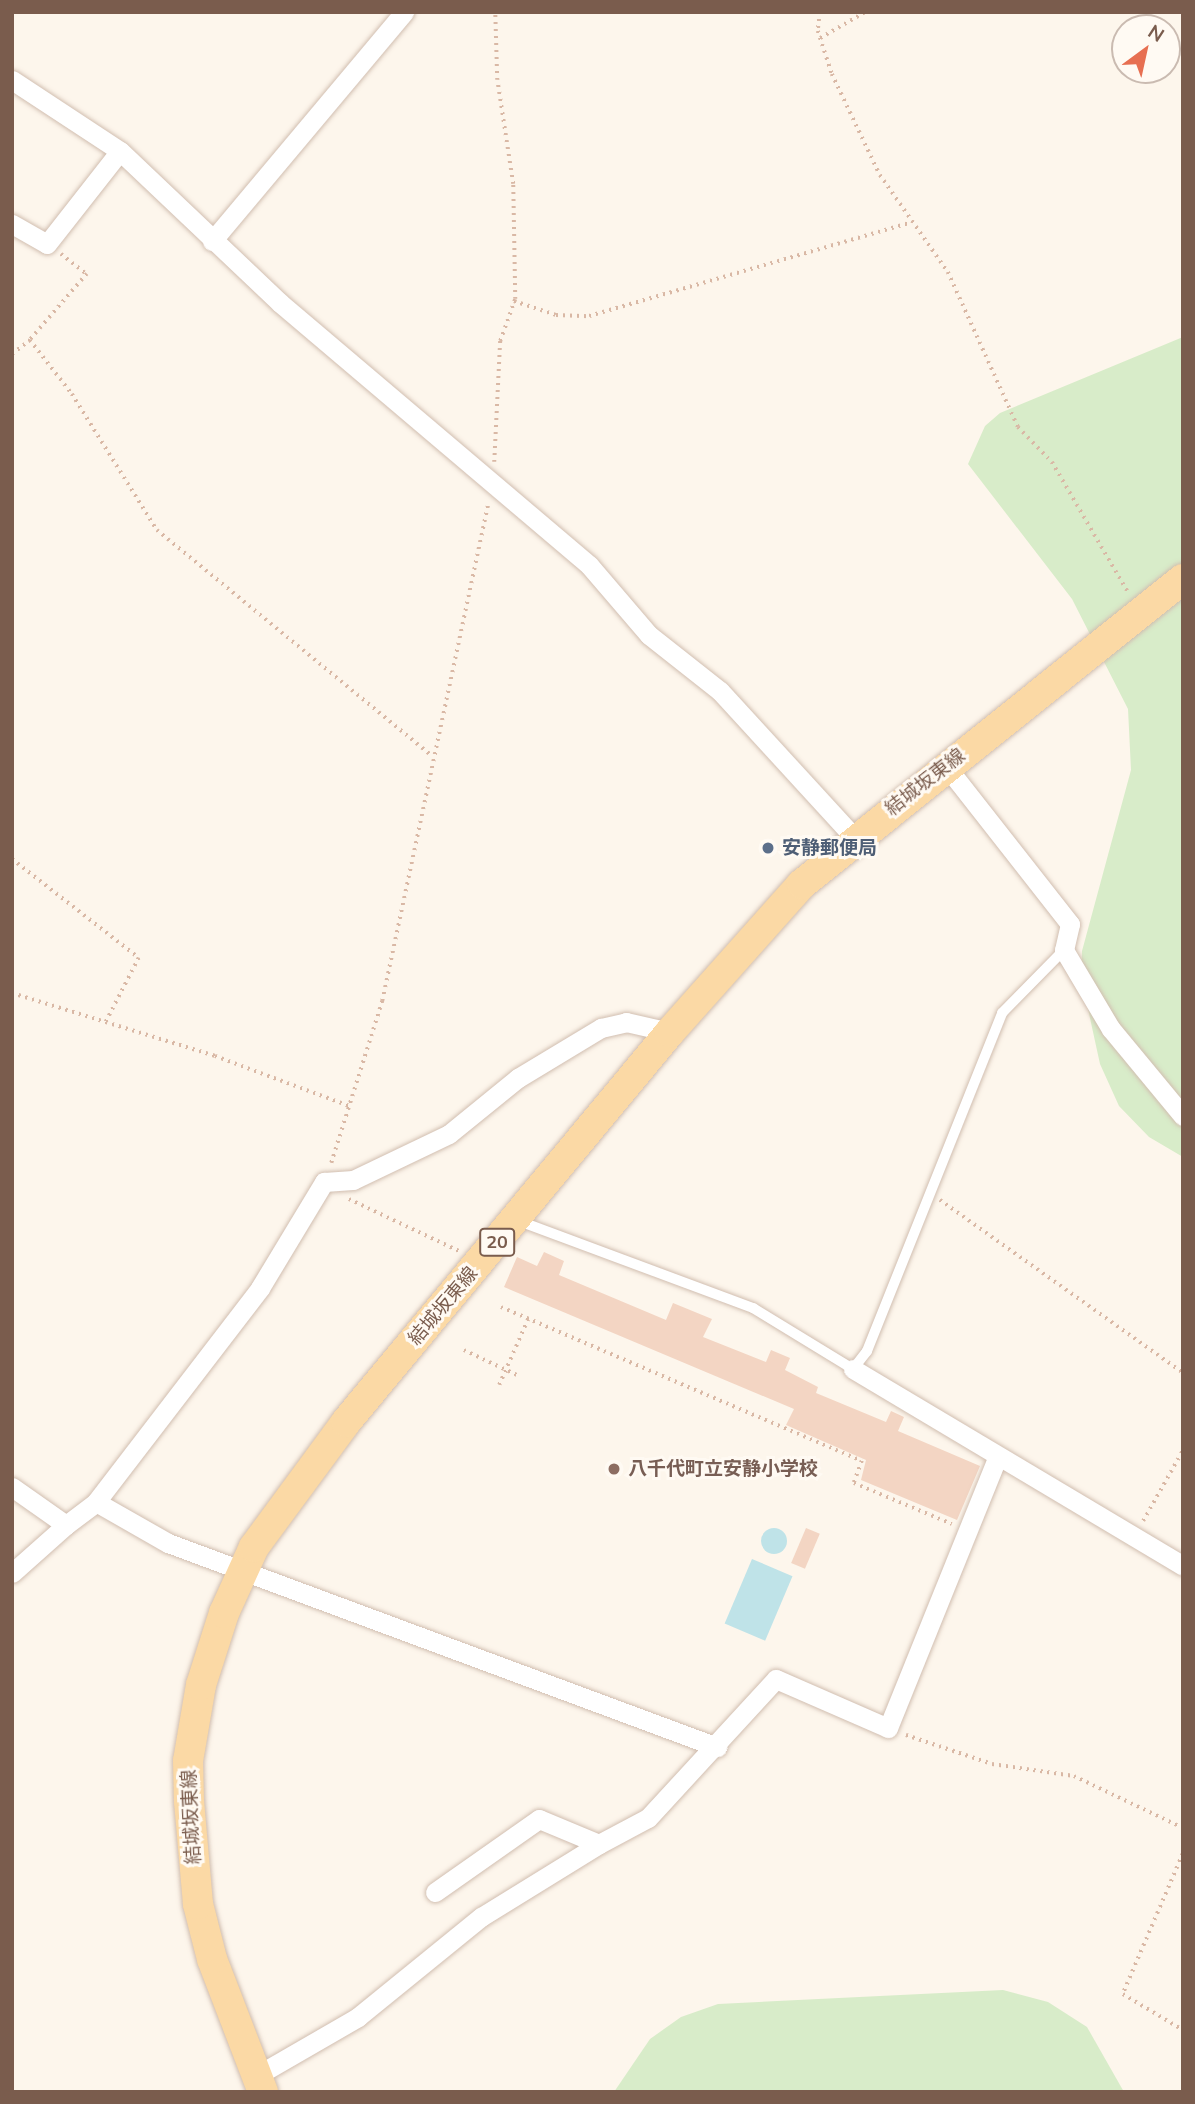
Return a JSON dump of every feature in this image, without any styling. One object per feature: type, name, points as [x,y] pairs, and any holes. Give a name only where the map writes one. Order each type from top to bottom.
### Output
[{"type":"main road","name":"結城坂東線","points":[[259,2084],[212,1959],[198,1904],[189,1801],[188,1760],[201,1685],[243,1568],[302,1476],[670,1032],[774,913],[854,838],[1183,579]]},
{"type":"street","points":[[212,241],[369,61],[404,12]]},
{"type":"street","points":[[12,80],[120,151],[212,241],[493,479],[590,565],[649,635],[720,691],[854,838]]},
{"type":"street","points":[[12,224],[47,244],[120,151]]},
{"type":"street","points":[[946,766],[1070,924],[1064,950],[1111,1030],[1183,1116]]},
{"type":"street","points":[[12,1573],[66,1525],[96,1503],[260,1288],[323,1184],[353,1180],[459,1128],[518,1079],[601,1028],[626,1022],[670,1032]]},
{"type":"street","points":[[853,1369],[1183,1566]]},
{"type":"street","points":[[259,2084],[358,2017],[481,1917],[600,1844],[648,1818],[717,1747],[776,1679],[888,1728],[998,1456]]},
{"type":"street","points":[[12,1486],[66,1525]]},
{"type":"street","points":[[96,1503],[168,1542],[717,1747]]},
{"type":"street","points":[[435,1892],[540,1819],[600,1844]]},
{"type":"lane","points":[[515,1219],[753,1308],[853,1369],[867,1351],[1002,1013],[1064,950]]},
{"type":"path","points":[[481,1261],[323,1184],[352,1107],[382,1001],[493,479],[500,341],[514,301],[513,184],[497,80],[495,12]]},
{"type":"path","points":[[820,12],[820,38],[832,74],[880,175],[948,272],[1018,427],[1052,462],[1140,613]]},
{"type":"path","points":[[820,38],[865,12]]},
{"type":"path","points":[[514,301],[556,315],[589,316],[913,222]]},
{"type":"path","points":[[12,354],[30,340],[87,274],[47,244]]},
{"type":"path","points":[[30,340],[72,394],[157,530],[432,756]]},
{"type":"path","points":[[12,859],[139,958],[106,1022]]},
{"type":"path","points":[[12,993],[106,1022],[352,1107]]},
{"type":"path","points":[[930,1193],[1183,1373]]},
{"type":"path","points":[[501,1307],[862,1461],[854,1483],[952,1524]]},
{"type":"path","points":[[499,1385],[528,1319]]},
{"type":"path","points":[[464,1350],[519,1376]]},
{"type":"path","points":[[1135,1535],[1183,1450]]},
{"type":"path","points":[[888,1728],[992,1764],[1074,1776],[1183,1828]]},
{"type":"path","points":[[1183,1854],[1124,1994],[1183,2030]]},
{"type":"green space","points":[[1183,337],[1183,1157],[1149,1137],[1119,1106],[1100,1064],[1081,977],[1082,951],[1131,770],[1128,709],[1072,599],[968,464],[985,426],[1000,413]]},
{"type":"green space","points":[[1003,1990],[1048,2002],[1087,2027],[1124,2092],[614,2092],[650,2039],[681,2017],[718,2004]]},
{"type":"water","points":[[774,1528],[783,1532],[787,1541],[783,1550],[774,1554],[765,1550],[761,1541],[765,1532]]},
{"type":"water","points":[[752,1559],[793,1576],[765,1641],[725,1623]]},
{"type":"building","points":[[544,1252],[564,1261],[559,1275],[666,1320],[673,1303],[712,1319],[703,1337],[766,1362],[771,1350],[790,1358],[785,1370],[818,1387],[816,1393],[886,1422],[891,1411],[904,1417],[898,1431],[980,1466],[957,1520],[861,1480],[866,1460],[786,1425],[794,1409],[504,1287],[517,1257],[537,1266]]},
{"type":"building","points":[[806,1528],[820,1534],[805,1569],[791,1563]]},
{"type":"place","name":"安静郵便局","points":[[768,848]]},
{"type":"place","name":"八千代町立安静小学校","points":[[614,1469]]}]
